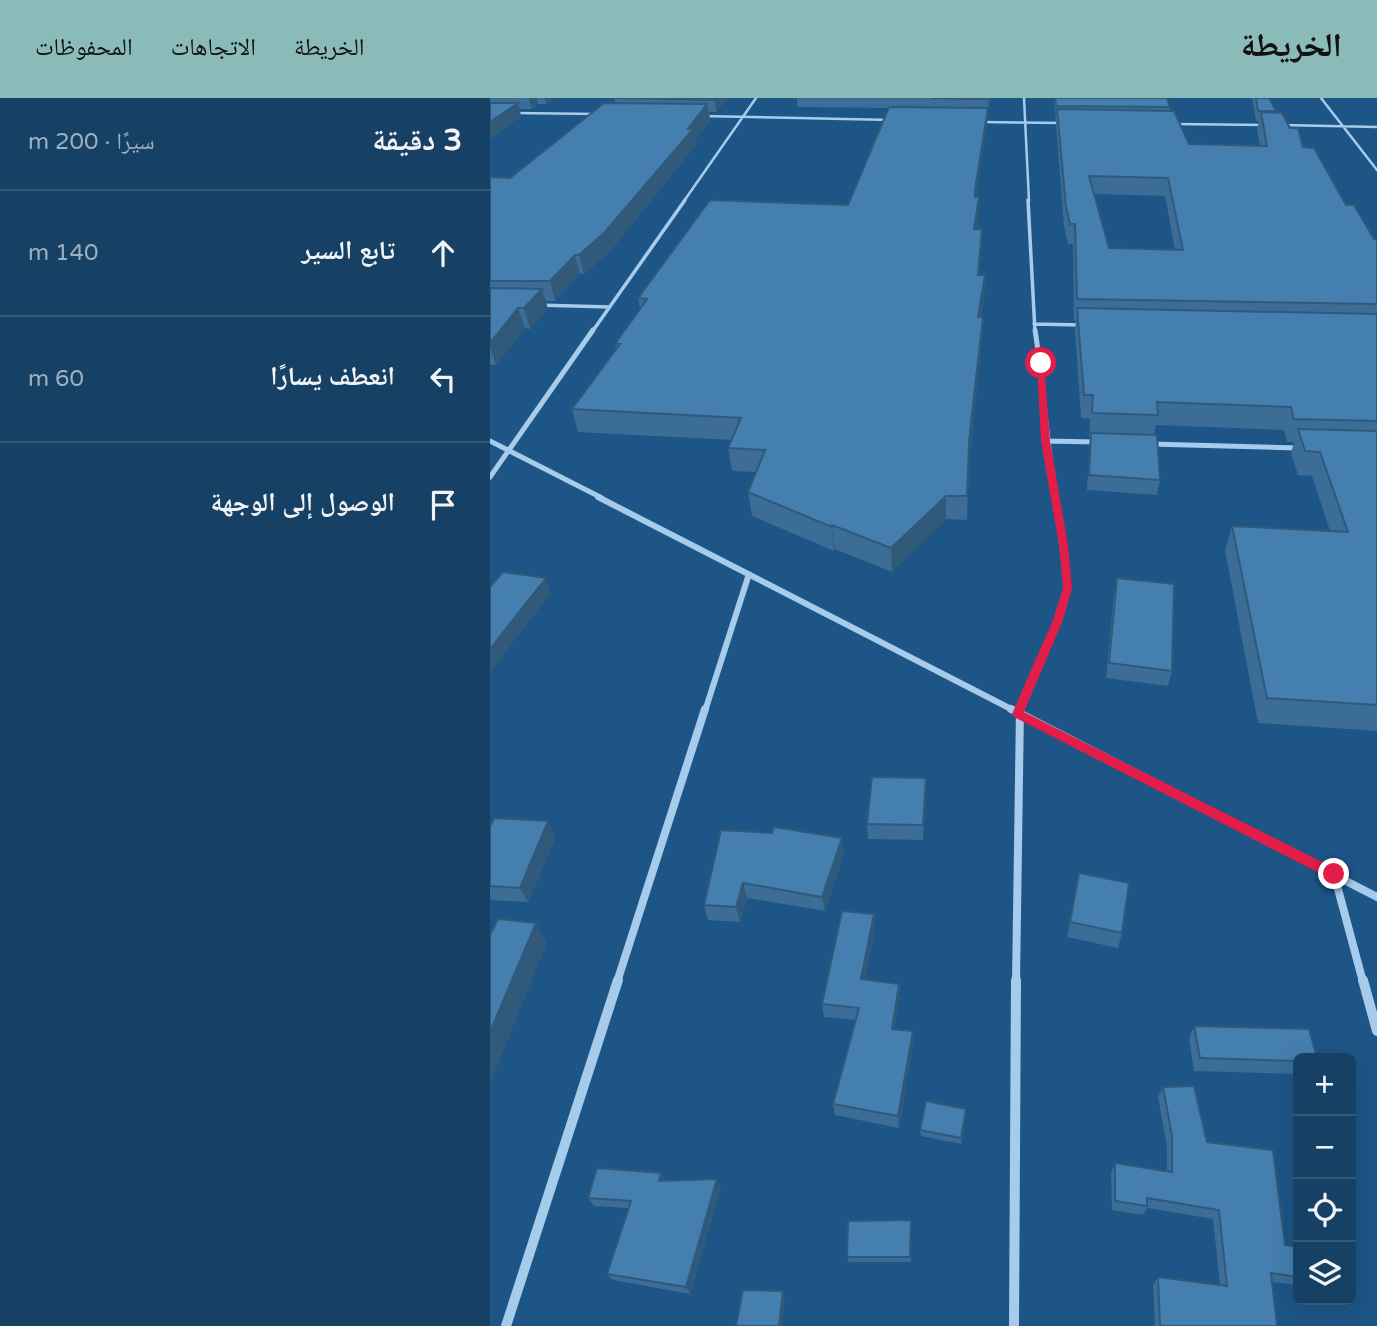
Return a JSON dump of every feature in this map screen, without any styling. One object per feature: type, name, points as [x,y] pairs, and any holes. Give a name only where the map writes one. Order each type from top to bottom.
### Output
[{"type":"street","points":[[490,477],[756,98]]},
{"type":"street","points":[[1014,1326],[1018,714],[1058,620],[1068,588],[1064,545],[1046,441],[1044,387],[1034,324],[1024,98]]},
{"type":"street","points":[[1321,98],[1377,170]]},
{"type":"street","points":[[503,113],[610,114]]},
{"type":"street","points":[[690,116],[905,120]]},
{"type":"street","points":[[972,122],[1067,123]]},
{"type":"street","points":[[1164,124],[1377,127]]},
{"type":"street","points":[[530,304],[610,307]]},
{"type":"street","points":[[1034,324],[1089,325]]},
{"type":"street","points":[[490,441],[1377,897]]},
{"type":"street","points":[[1046,441],[1101,443]]},
{"type":"street","points":[[1142,444],[1308,448]]},
{"type":"street","points":[[506,1326],[749,574]]},
{"type":"street","points":[[1334,874],[1377,1031]]},
{"type":"building","points":[[614,98],[716,98],[715,100]]},
{"type":"building","points":[[1055,98],[1167,98],[1170,107],[1056,106]]},
{"type":"building","points":[[1256,98],[1269,98],[1276,111],[1258,111]]},
{"type":"building","points":[[490,103],[518,103],[490,122]]},
{"type":"building","points":[[604,103],[707,104],[688,129],[693,129],[605,232],[579,255],[575,255],[550,281],[490,281],[490,177],[510,178]]},
{"type":"building","points":[[889,107],[988,108],[975,190],[975,197],[979,197],[974,229],[982,229],[978,275],[985,275],[978,317],[983,317],[969,441],[967,496],[946,496],[891,548],[748,492],[765,450],[728,448],[741,418],[572,409],[620,344],[615,344],[647,299],[638,298],[710,200],[848,205]]},
{"type":"building","points":[[1057,109],[1174,111],[1189,144],[1267,146],[1261,112],[1282,113],[1290,128],[1298,128],[1303,147],[1314,148],[1346,205],[1354,205],[1374,239],[1377,239],[1377,304],[1077,299],[1075,224],[1070,224]],"holes":[[[1089,176],[1168,178],[1183,250],[1109,248]]]},
{"type":"building","points":[[490,288],[542,289],[524,308],[518,308],[490,343]]},
{"type":"building","points":[[1077,308],[1377,314],[1377,421],[1294,419],[1291,407],[1157,402],[1158,415],[1092,413],[1093,395],[1084,395]]},
{"type":"building","points":[[1298,429],[1377,431],[1377,705],[1267,698],[1232,526],[1348,532],[1320,452],[1305,451]]},
{"type":"building","points":[[1091,433],[1157,435],[1160,480],[1089,475]]},
{"type":"building","points":[[503,572],[546,578],[490,649],[490,587]]},
{"type":"building","points":[[1117,578],[1174,584],[1172,671],[1109,663]]},
{"type":"building","points":[[872,777],[926,778],[923,825],[867,824]]},
{"type":"building","points":[[494,818],[548,821],[520,888],[490,886],[490,827]]},
{"type":"building","points":[[774,827],[842,838],[822,897],[743,883],[736,907],[704,905],[721,830],[772,833]]},
{"type":"building","points":[[1079,873],[1129,883],[1122,933],[1070,922]]},
{"type":"building","points":[[842,911],[874,914],[861,979],[899,984],[892,1029],[913,1031],[898,1116],[833,1104],[859,1008],[822,1004]]},
{"type":"building","points":[[498,919],[536,923],[490,1032],[490,935]]},
{"type":"building","points":[[1194,1026],[1309,1029],[1316,1053],[1293,1053],[1293,1061],[1200,1058]]},
{"type":"building","points":[[1194,1086],[1207,1142],[1273,1150],[1285,1245],[1293,1246],[1293,1276],[1271,1273],[1277,1326],[1160,1326],[1158,1277],[1227,1286],[1219,1210],[1147,1198],[1147,1206],[1115,1201],[1115,1163],[1172,1172],[1172,1136],[1163,1087]]},
{"type":"building","points":[[926,1101],[966,1109],[961,1138],[920,1130]]},
{"type":"building","points":[[597,1168],[661,1173],[659,1181],[717,1179],[686,1287],[607,1274],[631,1201],[588,1198]]},
{"type":"building","points":[[911,1220],[910,1257],[847,1257],[848,1221]]},
{"type":"building","points":[[743,1290],[783,1291],[779,1326],[736,1326]]},
{"type":"route","points":[[1041,363],[1046,441],[1064,545],[1068,588],[1058,620],[1018,714],[1334,874]]}]
